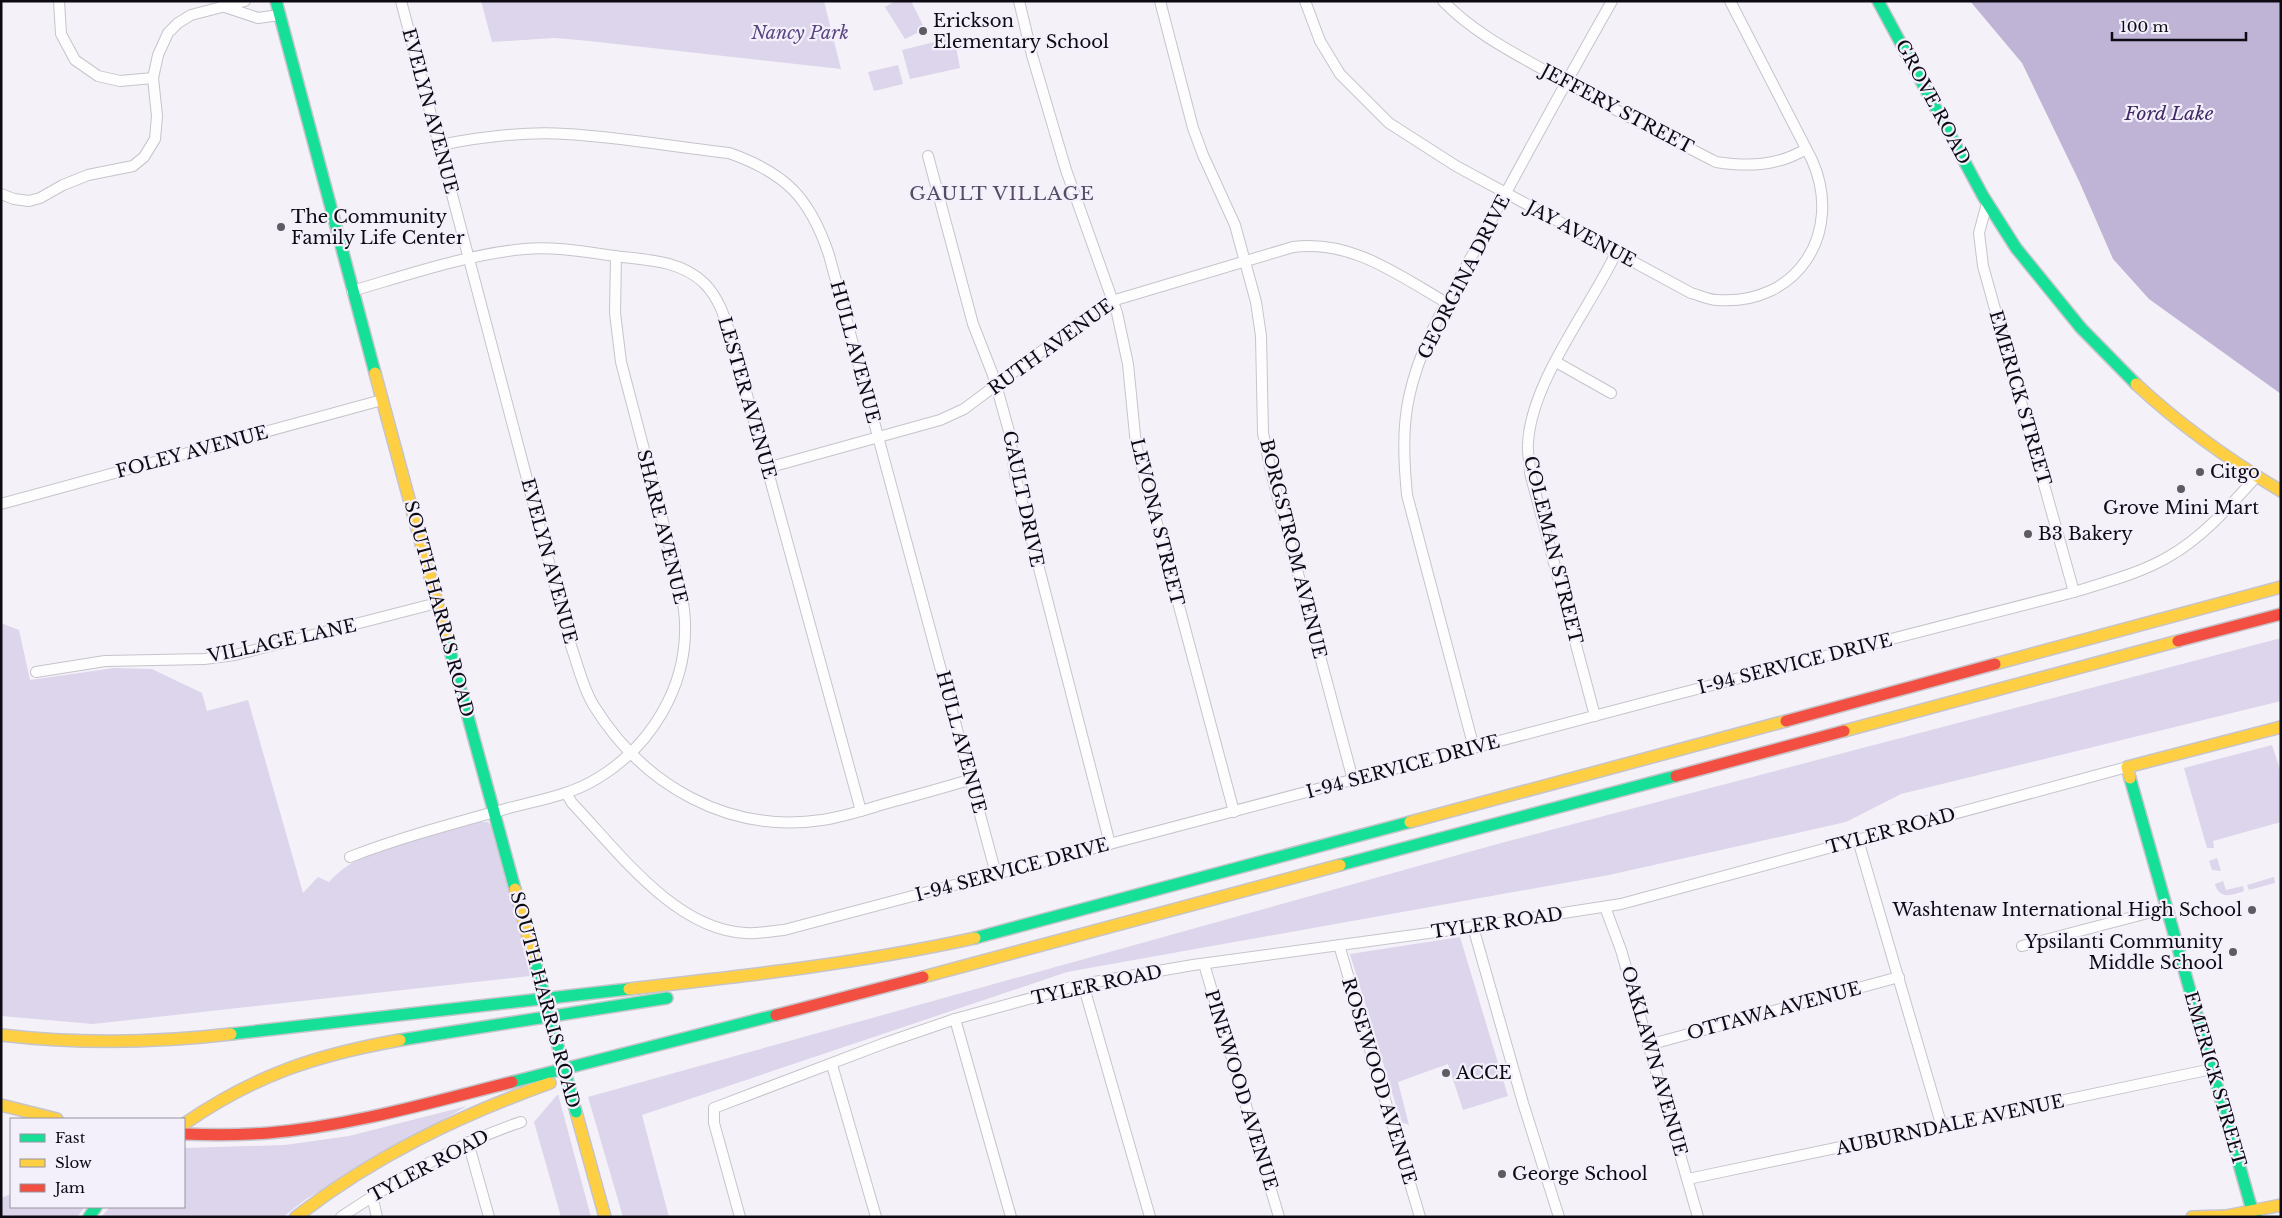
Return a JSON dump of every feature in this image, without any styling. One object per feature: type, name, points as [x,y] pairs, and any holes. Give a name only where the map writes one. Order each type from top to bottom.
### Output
[{"type":"main road","name":"SOUTH HARRIS ROAD","points":[[276,1],[493,813],[605,1217]]},
{"type":"main road","name":"GROVE ROAD","points":[[1878,1],[1987,203],[2040,280],[2106,353],[2160,405],[2230,460],[2281,491]]},
{"type":"main road","points":[[1,1035],[88,1043],[157,1041],[381,1019],[757,975],[910,952],[1012,929],[2281,587]]},
{"type":"main road","points":[[185,1134],[240,1134],[331,1126],[420,1106],[598,1059],[836,1000],[2281,614]]},
{"type":"main road","name":"TYLER ROAD","points":[[2127,767],[2281,727]]},
{"type":"main road","name":"EMERICK STREET","points":[[2127,767],[2255,1214]]},
{"type":"main road","points":[[699,993],[728,988],[757,975]]},
{"type":"main road","points":[[185,1123],[228,1095],[274,1072],[346,1049],[680,996]]},
{"type":"main road","points":[[296,1217],[349,1179],[426,1134],[469,1113],[572,1076],[598,1059]]},
{"type":"main road","points":[[1,1105],[53,1118]]},
{"type":"main road","points":[[2192,1217],[2255,1214],[2281,1205]]},
{"type":"street","points":[[59,1],[61,34],[76,60],[98,76],[120,81],[153,78]]},
{"type":"street","points":[[1,194],[14,199],[29,201],[40,198],[63,185],[88,175],[133,166],[144,157],[155,139],[157,116],[153,78],[161,47],[174,26],[191,15],[245,1]]},
{"type":"street","name":"EVELYN AVENUE","points":[[401,1],[569,636],[582,678],[593,705],[630,753],[667,785],[709,808],[758,819],[793,823],[820,820],[861,811],[972,779]]},
{"type":"street","name":"LEVONA STREET","points":[[1019,1],[1032,55],[1066,170],[1112,301],[1128,364],[1136,445],[1234,812]]},
{"type":"street","name":"BORGSTROM AVENUE","points":[[1160,1],[1193,128],[1203,155],[1235,225],[1246,260],[1256,302],[1261,336],[1263,433],[1353,780]]},
{"type":"street","name":"JAY AVENUE","points":[[1305,1],[1320,42],[1340,74],[1389,123],[1456,166],[1616,253],[1691,293],[1716,300],[1744,299],[1769,292],[1786,282],[1806,263],[1818,240],[1824,206],[1818,176],[1806,149],[1730,1]]},
{"type":"street","name":"JEFFERY STREET","points":[[1443,1],[1460,19],[1484,36],[1566,83],[1716,162],[1741,166],[1772,163],[1806,149]]},
{"type":"street","name":"GEORGINA DRIVE","points":[[1474,748],[1413,522],[1404,468],[1409,398],[1423,350],[1447,303],[1612,1]]},
{"type":"street","points":[[221,6],[258,18],[279,15]]},
{"type":"street","name":"HULL AVENUE","points":[[440,145],[475,138],[565,134],[729,153],[755,162],[777,175],[800,196],[819,226],[972,779],[996,874]]},
{"type":"street","name":"GAULT DRIVE","points":[[928,156],[973,324],[996,387],[1010,436],[1015,475],[1110,844]]},
{"type":"street","name":"EMERICK STREET","points":[[1987,203],[1979,234],[1983,266],[2074,592]]},
{"type":"street","name":"RUTH AVENUE","points":[[768,468],[940,420],[964,409],[996,387],[1102,306],[1112,301],[1292,247],[1312,244],[1336,247],[1360,255],[1447,303]]},
{"type":"street","name":"LESTER AVENUE","points":[[352,291],[468,260],[526,249],[562,250],[658,262],[683,268],[704,284],[720,305],[768,468],[861,811]]},
{"type":"street","name":"COLEMAN STREET","points":[[1594,716],[1530,473],[1528,443],[1534,407],[1556,362],[1616,253]]},
{"type":"street","name":"SHARE AVENUE","points":[[350,857],[388,842],[566,794],[598,779],[630,753],[654,729],[673,690],[683,652],[685,624],[682,594],[621,362],[615,313],[616,256]]},
{"type":"street","points":[[1556,362],[1611,393]]},
{"type":"street","name":"FOLEY AVENUE","points":[[1,504],[382,400]]},
{"type":"street","name":"I-94 SERVICE DRIVE","points":[[566,794],[572,803],[661,896],[699,921],[720,929],[746,934],[784,930],[1594,716],[2074,592],[2126,576],[2168,557],[2199,535],[2256,477]]},
{"type":"street","name":"VILLAGE LANE","points":[[36,672],[105,661],[184,660],[235,655],[437,603]]},
{"type":"street","name":"TYLER ROAD","points":[[740,1217],[714,1123],[714,1108],[954,1019],[1083,984],[1204,964],[1605,907],[1675,891],[2127,767]]},
{"type":"street","points":[[1858,840],[1942,1127]]},
{"type":"street","name":"OAKLAWN AVENUE","points":[[1605,907],[1621,950],[1698,1217]]},
{"type":"street","points":[[2022,946],[2167,908]]},
{"type":"street","points":[[1473,927],[1520,1093],[1559,1217]]},
{"type":"street","name":"ROSEWOOD AVENUE","points":[[1339,945],[1420,1217]]},
{"type":"street","name":"PINEWOOD AVENUE","points":[[1204,964],[1279,1217]]},
{"type":"street","name":"OTTAWA AVENUE","points":[[1648,1045],[1899,977]]},
{"type":"street","points":[[1083,984],[1150,1217]]},
{"type":"street","points":[[954,1019],[1011,1217]]},
{"type":"street","points":[[832,1065],[876,1217]]},
{"type":"street","name":"AUBURNDALE AVENUE","points":[[1688,1179],[2212,1069]]},
{"type":"street","name":"TYLER ROAD","points":[[341,1217],[372,1196],[468,1142],[521,1122]]},
{"type":"street","points":[[468,1142],[489,1217]]},
{"type":"street","points":[[372,1196],[378,1217]]},
{"type":"green space","name":"Nancy Park","points":[[481,1],[824,1],[841,69],[555,38],[492,42]]},
{"type":"green space","points":[[895,1],[911,1],[925,29],[905,39],[885,7]]},
{"type":"green space","points":[[951,38],[952,41],[955,41],[960,68],[910,79],[902,50]]},
{"type":"green space","points":[[898,65],[903,84],[874,91],[868,72]]},
{"type":"green space","points":[[1,623],[19,630],[30,680],[114,668],[152,669],[202,693],[207,711],[248,700],[303,893],[318,877],[329,882],[343,869],[360,858],[379,850],[420,837],[479,822],[488,822],[492,827],[515,910],[530,976],[93,1024],[1,1016]]},
{"type":"green space","points":[[2281,638],[2281,701],[1901,794],[1846,822],[1609,875],[1067,972],[642,1115],[669,1217],[623,1217],[588,1097],[1501,843]]},
{"type":"green space","points":[[2272,745],[2281,773],[2281,822],[2213,841],[2214,848],[2207,848],[2184,768]]},
{"type":"green space","points":[[2217,858],[2221,871],[2212,870],[2209,861]]},
{"type":"green space","points":[[2274,877],[2275,883],[2249,890],[2247,885]]},
{"type":"green space","points":[[2223,881],[2226,890],[2243,886],[2244,891],[2231,895],[2223,894],[2217,889],[2215,884]]},
{"type":"green space","points":[[1460,937],[1508,1096],[1463,1110],[1448,1064],[1398,1082],[1409,1125],[1401,1122],[1350,954]]},
{"type":"green space","points":[[558,1094],[591,1217],[561,1217],[534,1122]]},
{"type":"green space","points":[[467,1106],[306,1199],[283,1217],[101,1217],[109,1208],[185,1208],[185,1148],[285,1145],[349,1136]]},
{"type":"green space","points":[[10,1194],[10,1208],[84,1208],[77,1217],[1,1217],[1,1198]]},
{"type":"water","name":"Ford Lake","points":[[1970,1],[2281,1],[2281,394],[2149,299],[2113,259],[2079,181],[2022,63]]},
{"type":"traffic: fast","points":[[276,1],[375,373]]},
{"type":"traffic: fast","points":[[1878,1],[1983,196],[2016,248],[2081,328],[2136,384]]},
{"type":"traffic: fast","points":[[446,636],[515,889]]},
{"type":"traffic: fast","points":[[1340,865],[1676,776]]},
{"type":"traffic: fast","points":[[2130,778],[2250,1203],[2256,1217]]},
{"type":"traffic: fast","points":[[975,938],[1410,822]]},
{"type":"traffic: fast","points":[[536,966],[576,1112]]},
{"type":"traffic: fast","points":[[231,1034],[629,989]]},
{"type":"traffic: fast","points":[[400,1040],[667,998]]},
{"type":"traffic: fast","points":[[512,1082],[776,1015]]},
{"type":"traffic: fast","points":[[89,1217],[95,1208]]},
{"type":"traffic: slow","points":[[375,373],[446,636]]},
{"type":"traffic: slow","points":[[2136,384],[2206,442],[2281,491]]},
{"type":"traffic: slow","points":[[1995,664],[2281,587]]},
{"type":"traffic: slow","points":[[1844,731],[2178,641]]},
{"type":"traffic: slow","points":[[1410,822],[1786,721]]},
{"type":"traffic: slow","points":[[2130,778],[2127,767],[2281,727]]},
{"type":"traffic: slow","points":[[923,977],[1340,865]]},
{"type":"traffic: slow","points":[[515,889],[536,966]]},
{"type":"traffic: slow","points":[[629,989],[846,962],[975,938]]},
{"type":"traffic: slow","points":[[1,1035],[59,1040],[145,1041],[231,1034]]},
{"type":"traffic: slow","points":[[185,1123],[236,1092],[287,1069],[313,1060],[400,1040]]},
{"type":"traffic: slow","points":[[296,1217],[355,1175],[417,1140],[482,1109],[550,1083]]},
{"type":"traffic: slow","points":[[1,1105],[53,1118]]},
{"type":"traffic: slow","points":[[576,1112],[605,1217]]},
{"type":"traffic: slow","points":[[2192,1217],[2226,1216],[2281,1205]]},
{"type":"traffic: jam","points":[[2178,641],[2281,614]]},
{"type":"traffic: jam","points":[[1786,721],[1995,664]]},
{"type":"traffic: jam","points":[[1676,776],[1844,731]]},
{"type":"traffic: jam","points":[[776,1015],[923,977]]},
{"type":"traffic: jam","points":[[185,1134],[258,1134],[299,1130],[361,1119],[512,1082]]},
{"type":"place","name":"Erickson Elementary School","points":[[923,31]]},
{"type":"place","name":"The Community Family Life Center","points":[[281,227]]},
{"type":"place","name":"Citgo","points":[[2200,472]]},
{"type":"place","name":"Grove Mini Mart","points":[[2181,489]]},
{"type":"place","name":"B3 Bakery","points":[[2028,534]]},
{"type":"place","name":"Washtenaw International High School","points":[[2252,910]]},
{"type":"place","name":"Ypsilanti Community Middle School","points":[[2233,952]]},
{"type":"place","name":"ACCE","points":[[1446,1073]]},
{"type":"place","name":"George School","points":[[1502,1174]]},
{"type":"district","name":"GAULT VILLAGE","points":[[1002,193]]}]
